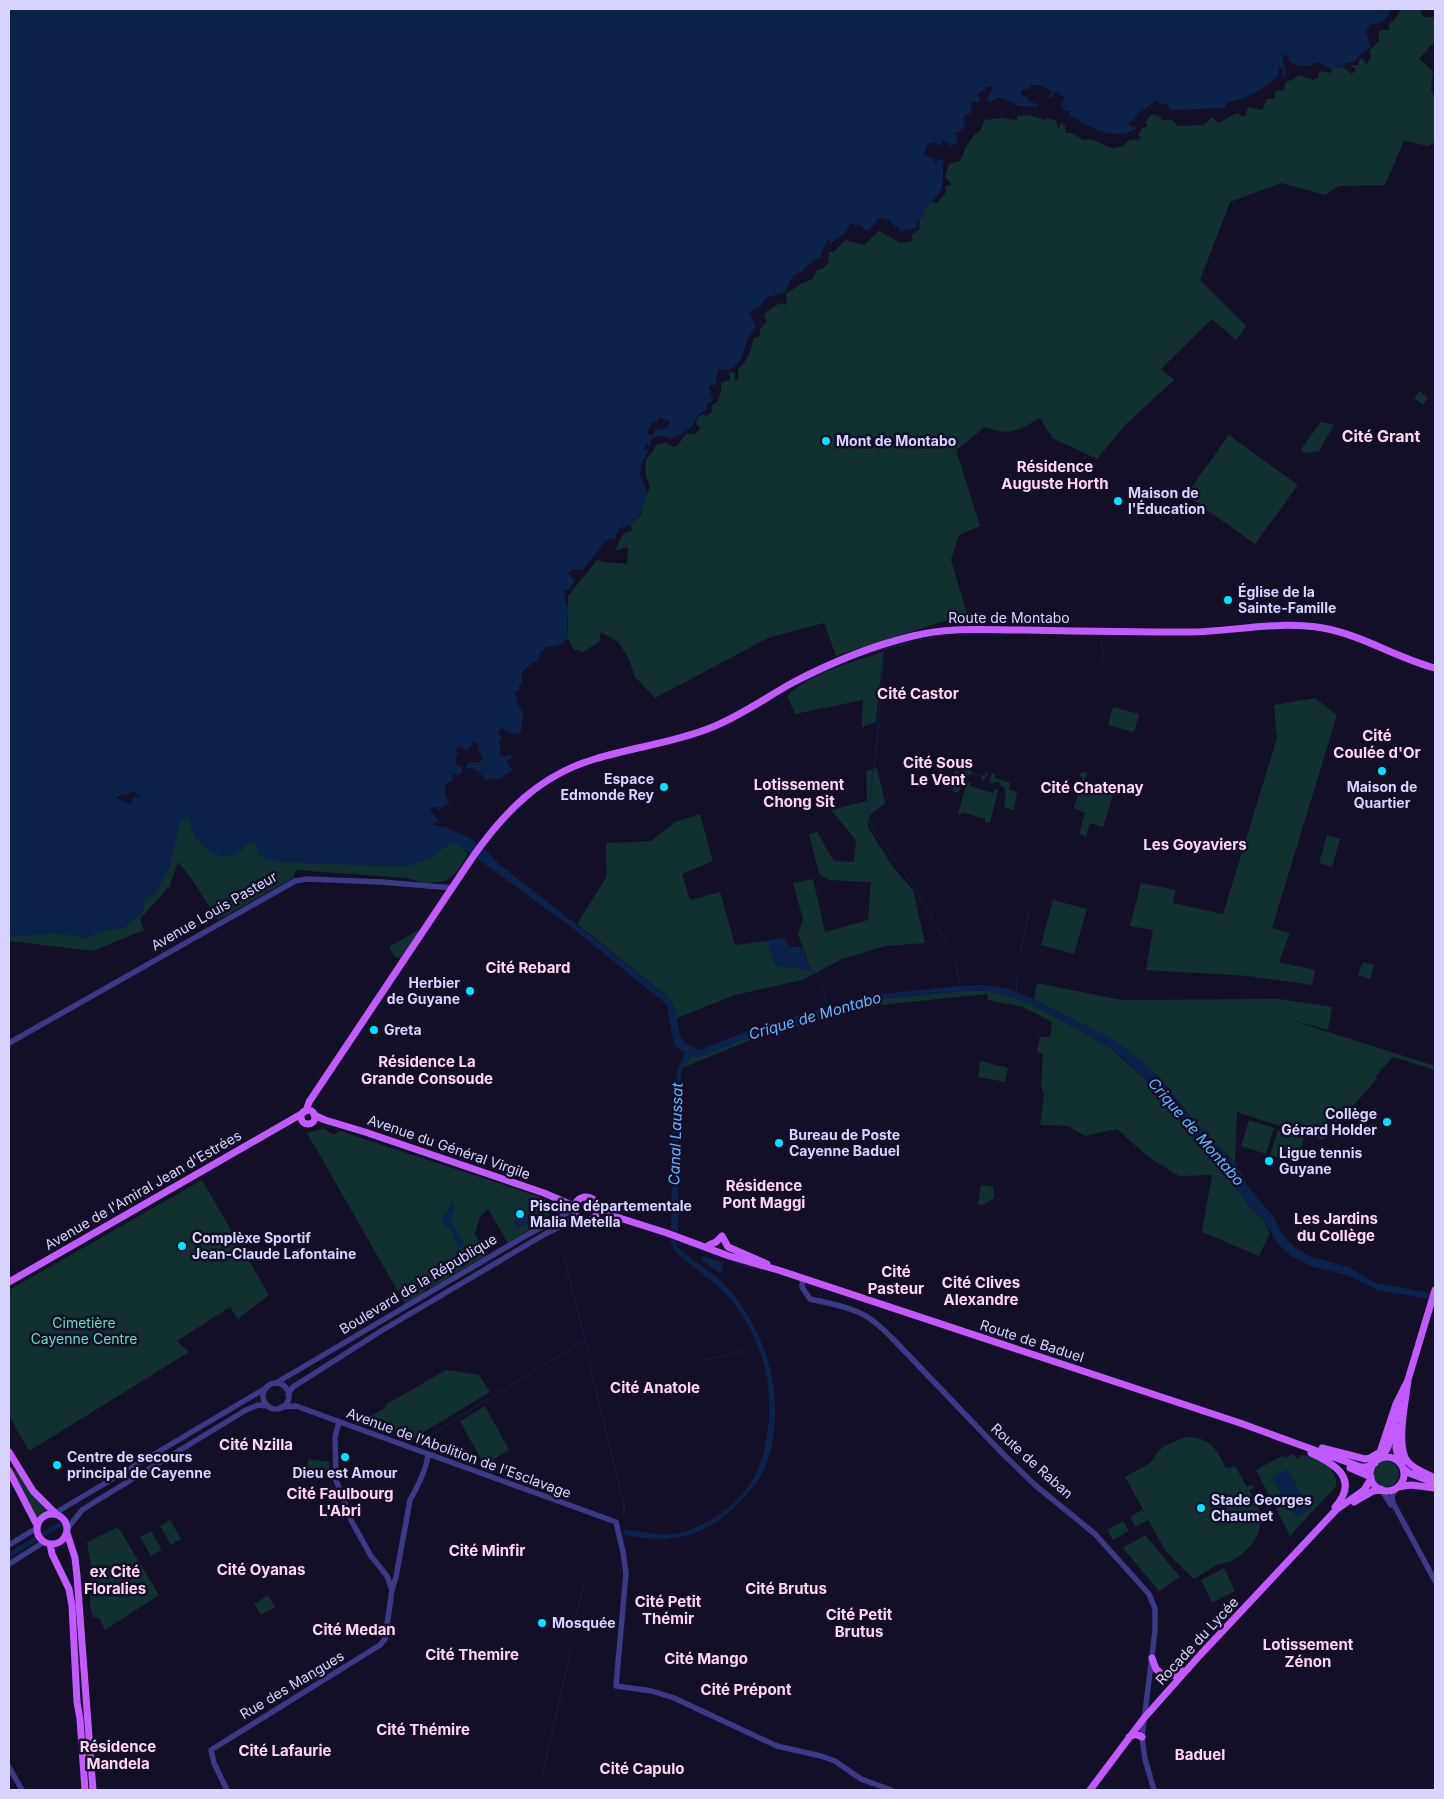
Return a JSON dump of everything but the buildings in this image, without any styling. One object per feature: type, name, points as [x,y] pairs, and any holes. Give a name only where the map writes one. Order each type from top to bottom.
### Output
[{"type":"main road","name":"Route de Montabo","points":[[453,888],[482,843],[520,800],[553,777],[594,759],[682,738],[710,728],[739,715],[793,683],[844,658],[912,636],[964,629],[1192,632],[1292,625],[1325,629],[1435,668]]},
{"type":"main road","points":[[308,1115],[309,1102],[453,888]]},
{"type":"main road","name":"Avenue du Général Virgile","points":[[308,1115],[365,1132],[575,1205]]},
{"type":"main road","name":"Avenue de l'Amiral Jean d'Estrées","points":[[9,1282],[289,1121],[308,1115]]},
{"type":"main road","points":[[584,1197],[591,1198],[596,1203],[597,1213],[588,1221],[584,1221],[577,1218],[575,1205],[584,1197]]},
{"type":"main road","name":"Route de Baduel","points":[[597,1213],[607,1214],[709,1245],[767,1264],[778,1270]]},
{"type":"main road","name":"Route de Baduel","points":[[678,1236],[729,1256],[803,1278],[1240,1423],[1361,1467],[1367,1467],[1378,1461]]},
{"type":"main road","points":[[709,1245],[716,1242],[722,1236],[728,1246],[767,1264]]},
{"type":"main road","points":[[1435,1291],[1388,1447],[1370,1472],[1374,1484],[1381,1490],[1389,1491],[1411,1485],[1435,1488]]},
{"type":"main road","points":[[1278,1437],[1365,1459],[1370,1458],[1380,1452],[1394,1410],[1403,1387],[1408,1380]]},
{"type":"main road","points":[[1408,1380],[1406,1405],[1402,1420],[1402,1450],[1407,1461],[1414,1467],[1435,1478]]},
{"type":"main road","points":[[1397,1488],[1404,1478],[1396,1448],[1398,1412]]},
{"type":"main road","points":[[1278,1437],[1336,1466],[1345,1481],[1341,1500],[1306,1539],[1302,1547]]},
{"type":"main road","name":"Route de Baduel","points":[[1278,1437],[1371,1478]]},
{"type":"main road","points":[[9,1452],[33,1491],[55,1513],[63,1518],[75,1558],[78,1576],[94,1790]]},
{"type":"main road","points":[[1378,1461],[1389,1457],[1409,1473],[1435,1483]]},
{"type":"main road","points":[[9,1471],[69,1589],[72,1606],[77,1702],[85,1790]]},
{"type":"main road","name":"Rocade du Lycée","points":[[1090,1790],[1144,1718],[1201,1654],[1342,1504],[1364,1490],[1371,1478]]},
{"type":"main road","name":"Rocade du Lycée","points":[[1330,1517],[1370,1493],[1381,1490]]},
{"type":"main road","points":[[37,1528],[43,1516],[55,1513]]},
{"type":"main road","points":[[45,1542],[60,1542],[67,1529]]},
{"type":"main road","points":[[1152,1658],[1159,1673],[1164,1676],[1171,1676],[1176,1675],[1201,1654]]},
{"type":"main road","points":[[1129,1737],[1136,1734],[1142,1737]]},
{"type":"street","name":"Avenue Louis Pasteur","points":[[9,1043],[295,881],[307,879],[453,888]]},
{"type":"street","name":"Boulevard de la République","points":[[276,1383],[575,1205]]},
{"type":"street","name":"Boulevard de la République","points":[[288,1396],[293,1386],[381,1331],[545,1234],[577,1218]]},
{"type":"street","name":"Route de Raban","points":[[803,1278],[802,1287],[810,1298],[861,1313],[877,1324],[1035,1485],[1095,1534],[1143,1587],[1152,1600],[1156,1618],[1142,1737],[1145,1759],[1154,1790]]},
{"type":"street","points":[[55,1513],[276,1383],[283,1385],[295,1406]]},
{"type":"street","points":[[266,1388],[263,1399],[268,1406]]},
{"type":"street","points":[[67,1529],[82,1510],[93,1502],[246,1410],[258,1405],[273,1408],[281,1407],[287,1402],[288,1396]]},
{"type":"street","name":"Avenue de l'Abolition de l'Esclavage","points":[[281,1407],[295,1406],[616,1522],[624,1552],[626,1573],[616,1686],[652,1691],[674,1698],[777,1746],[835,1761],[861,1779],[891,1790]]},
{"type":"street","points":[[339,1422],[335,1437],[336,1480],[352,1522],[371,1556],[386,1576],[392,1590]]},
{"type":"street","name":"Rue des Mangues","points":[[226,1790],[211,1750],[380,1645],[385,1639],[392,1590],[410,1500],[417,1490],[425,1470],[428,1455]]},
{"type":"street","points":[[1397,1488],[1392,1499],[1435,1581]]},
{"type":"street","points":[[1381,1490],[1407,1527]]},
{"type":"street","points":[[9,1545],[37,1528]]},
{"type":"street","points":[[9,1564],[45,1542]]},
{"type":"street","points":[[386,1576],[392,1580],[396,1577]]},
{"type":"street","points":[[9,1767],[22,1790]]},
{"type":"green space","points":[[1401,9],[1421,9],[1423,17],[1435,17],[1435,41],[1419,59],[1433,71],[1431,89],[1435,99],[1435,142],[1428,146],[1404,141],[1385,185],[1339,186],[1325,195],[1281,183],[1230,202],[1200,280],[1246,326],[1236,340],[1212,319],[1161,369],[1174,380],[1126,424],[1097,459],[1052,438],[1040,418],[1014,431],[1001,432],[985,427],[956,450],[980,526],[959,535],[951,560],[967,614],[836,656],[824,623],[768,638],[655,698],[635,677],[629,659],[618,642],[601,632],[599,642],[581,653],[579,650],[574,650],[568,639],[568,596],[597,560],[627,564],[628,547],[615,551],[623,534],[632,530],[630,526],[641,515],[643,502],[650,488],[645,466],[648,457],[656,445],[666,443],[673,447],[677,446],[686,434],[696,434],[700,427],[696,425],[697,419],[702,414],[707,416],[712,412],[712,405],[717,402],[721,392],[721,383],[730,380],[729,372],[735,373],[735,381],[738,379],[738,369],[748,356],[753,339],[760,336],[760,329],[767,322],[764,314],[780,303],[787,305],[786,294],[802,283],[813,279],[817,270],[822,269],[828,263],[829,252],[833,252],[846,240],[864,245],[879,231],[901,243],[913,241],[911,235],[920,229],[919,219],[923,209],[933,201],[936,204],[946,192],[945,187],[952,184],[945,177],[949,164],[960,161],[970,140],[980,131],[985,120],[1001,118],[1017,120],[1017,116],[1028,115],[1045,120],[1048,118],[1056,121],[1058,129],[1061,123],[1065,126],[1066,133],[1071,133],[1084,140],[1091,139],[1112,148],[1123,146],[1129,140],[1140,139],[1139,133],[1143,127],[1147,127],[1146,121],[1152,114],[1159,116],[1162,120],[1172,120],[1178,126],[1204,125],[1212,117],[1218,123],[1237,113],[1245,117],[1248,107],[1262,110],[1267,99],[1274,99],[1276,91],[1284,90],[1286,82],[1298,75],[1313,80],[1319,77],[1319,71],[1331,73],[1332,69],[1343,67],[1352,74],[1356,70],[1351,65],[1358,65],[1360,58],[1364,60],[1366,65],[1371,57],[1369,51],[1379,41],[1379,32],[1389,30],[1389,24],[1396,18]]},
{"type":"green space","points":[[1420,391],[1428,398],[1423,405],[1414,398]]},
{"type":"green space","points":[[1321,422],[1334,425],[1319,451],[1304,453],[1301,449]]},
{"type":"green space","points":[[1229,435],[1298,485],[1255,544],[1186,495]]},
{"type":"green space","points":[[883,652],[876,722],[862,727],[863,700],[795,714],[787,696],[797,688],[832,669]]},
{"type":"green space","points":[[1315,698],[1337,715],[1272,928],[1290,933],[1279,962],[1315,970],[1312,985],[1248,976],[1146,970],[1153,930],[1130,926],[1141,883],[1176,890],[1173,903],[1223,914],[1277,738],[1274,705]]},
{"type":"green space","points":[[1113,707],[1139,714],[1134,732],[1108,725]]},
{"type":"green space","points":[[963,766],[972,769],[971,773],[984,776],[986,772],[988,773],[983,781],[981,780],[982,776],[970,774],[968,777],[961,775],[959,786],[961,788],[958,792],[953,792],[955,771],[961,772]]},
{"type":"green space","points":[[877,768],[885,803],[869,816],[868,827],[892,866],[913,890],[925,943],[885,946],[842,959],[802,980],[735,995],[677,1018],[672,1002],[665,994],[577,924],[607,876],[606,843],[651,841],[675,822],[700,814],[713,861],[682,874],[690,900],[720,892],[735,945],[767,941],[775,965],[811,970],[798,934],[803,919],[793,883],[813,879],[825,932],[868,920],[871,882],[829,880],[819,874],[809,834],[817,832],[834,861],[854,862],[856,840],[831,810],[867,801],[866,771]]},
{"type":"green space","points":[[1085,772],[1087,773],[1083,785],[1113,795],[1103,827],[1090,823],[1086,836],[1079,834],[1085,813],[1074,808],[1083,777],[1079,776]]},
{"type":"green space","points":[[992,773],[995,775],[995,778],[1010,783],[1009,790],[1017,792],[1014,810],[1004,807],[1005,788],[1000,786],[1001,783],[995,782],[994,784],[990,782]]},
{"type":"green space","points":[[971,782],[970,786],[993,793],[994,789],[998,790],[990,823],[985,822],[985,819],[962,812],[961,815],[958,813],[967,783]]},
{"type":"green space","points":[[136,805],[421,828],[458,843],[468,854],[457,872],[445,881],[427,883],[405,878],[296,870],[293,878],[218,920],[191,878],[178,862],[169,887],[140,919],[144,930],[93,951],[9,941],[9,912]]},
{"type":"green space","points":[[1327,835],[1340,839],[1332,867],[1319,863]]},
{"type":"green space","points":[[1053,900],[1087,909],[1074,954],[1041,945]]},
{"type":"green space","points":[[418,930],[421,931],[400,959],[394,956],[389,947]]},
{"type":"green space","points":[[1363,962],[1374,965],[1370,979],[1358,975]]},
{"type":"green space","points":[[1037,983],[1121,1000],[1279,999],[1332,1007],[1328,1030],[1288,1019],[1435,1066],[1435,1070],[1393,1057],[1375,1077],[1377,1079],[1323,1140],[1237,1112],[1235,1162],[1197,1124],[1156,1074],[1076,1021],[1034,999]]},
{"type":"green space","points":[[975,990],[990,991],[1028,1002],[1111,1048],[1148,1082],[1224,1167],[1249,1206],[1264,1221],[1270,1233],[1259,1256],[1202,1232],[1212,1175],[1179,1176],[1147,1156],[1117,1129],[1085,1136],[1068,1126],[1040,1125],[1044,1095],[1041,1085],[1043,1054],[1037,1052],[1040,1037],[1050,1037],[1052,1022],[1023,1007],[988,1000],[987,994],[880,1005],[857,1010],[753,1039],[682,1068],[691,1057],[768,1030],[860,1003],[880,999]]},
{"type":"green space","points":[[980,1061],[1008,1068],[1005,1082],[978,1077]]},
{"type":"green space","points":[[1249,1120],[1274,1128],[1266,1154],[1241,1146]]},
{"type":"green space","points":[[324,1128],[333,1135],[340,1131],[546,1199],[550,1210],[548,1218],[508,1243],[488,1209],[480,1217],[475,1234],[487,1255],[431,1288],[425,1289],[425,1292],[405,1304],[307,1133]]},
{"type":"green space","points":[[1278,1130],[1304,1138],[1296,1163],[1270,1155]]},
{"type":"green space","name":"Cimetière Cayenne Centre","points":[[202,1180],[269,1295],[238,1319],[230,1307],[177,1341],[189,1352],[31,1450],[28,1449],[9,1416],[9,1290]]},
{"type":"green space","points":[[981,1185],[993,1186],[994,1198],[983,1205],[978,1204]]},
{"type":"green space","points":[[446,1370],[479,1375],[490,1392],[412,1439],[368,1422],[366,1425],[361,1424],[386,1407],[385,1405]]},
{"type":"green space","points":[[485,1406],[509,1450],[484,1465],[460,1421]]},
{"type":"green space","name":"Stade Georges Chaumet","points":[[1186,1437],[1201,1439],[1207,1442],[1215,1449],[1226,1468],[1235,1466],[1247,1487],[1252,1485],[1254,1488],[1249,1490],[1259,1508],[1261,1516],[1259,1530],[1254,1542],[1240,1556],[1217,1565],[1194,1579],[1167,1553],[1148,1520],[1136,1527],[1130,1517],[1142,1510],[1145,1513],[1125,1477],[1150,1463],[1164,1446]]},
{"type":"green space","points":[[1293,1454],[1297,1459],[1302,1455],[1315,1458],[1330,1466],[1336,1479],[1336,1486],[1290,1536],[1256,1470],[1284,1455],[1285,1458]]},
{"type":"green space","points":[[308,1459],[330,1462],[328,1476],[307,1473]]},
{"type":"green space","points":[[1386,1461],[1395,1465],[1399,1474],[1395,1483],[1386,1487],[1377,1483],[1373,1474],[1377,1465]]},
{"type":"green space","points":[[17,1470],[48,1510],[36,1518],[12,1472]]},
{"type":"green space","points":[[170,1520],[181,1539],[171,1545],[160,1526]]},
{"type":"green space","points":[[1123,1521],[1129,1531],[1113,1540],[1107,1530]]},
{"type":"green space","points":[[118,1527],[159,1595],[105,1630],[99,1618],[93,1617],[90,1606],[91,1567],[87,1542]]},
{"type":"green space","points":[[151,1531],[162,1550],[151,1556],[140,1537]]},
{"type":"green space","points":[[1145,1535],[1180,1577],[1159,1591],[1123,1548]]},
{"type":"green space","points":[[1224,1568],[1235,1591],[1212,1603],[1201,1580]]},
{"type":"green space","points":[[268,1595],[275,1607],[261,1615],[254,1604]]},
{"type":"water","points":[[9,9],[1391,9],[1384,20],[1372,24],[1366,31],[1371,48],[1364,51],[1354,62],[1332,69],[1317,62],[1310,66],[1300,66],[1289,62],[1288,55],[1282,56],[1285,70],[1283,79],[1283,69],[1279,66],[1278,76],[1272,81],[1248,96],[1227,103],[1225,108],[1171,110],[1166,104],[1159,104],[1158,100],[1142,111],[1128,125],[1137,128],[1120,134],[1102,132],[1069,115],[1070,111],[1064,111],[1061,103],[1065,98],[1058,92],[1054,92],[1052,98],[1048,97],[1052,91],[1039,85],[1032,85],[1028,89],[1021,90],[1021,95],[1027,97],[1028,101],[1037,104],[1037,107],[1019,106],[999,97],[991,102],[986,100],[994,87],[988,87],[977,95],[980,100],[979,102],[972,102],[971,113],[965,115],[963,121],[966,125],[962,130],[953,135],[957,135],[958,143],[951,146],[943,140],[940,146],[935,143],[927,144],[924,154],[933,159],[936,164],[937,160],[944,159],[943,184],[937,196],[923,208],[925,216],[918,220],[916,228],[900,232],[898,227],[894,227],[886,219],[878,218],[874,225],[866,231],[859,224],[857,226],[851,223],[845,233],[831,243],[829,238],[821,253],[822,257],[812,261],[801,272],[794,275],[784,293],[765,298],[761,306],[749,312],[756,327],[748,338],[740,361],[730,370],[718,369],[715,385],[709,386],[713,401],[707,404],[706,410],[698,415],[693,425],[685,432],[668,440],[668,438],[663,436],[658,436],[650,440],[651,446],[646,444],[644,450],[649,449],[641,464],[642,469],[639,474],[648,493],[639,516],[632,524],[620,528],[616,533],[615,541],[611,538],[606,541],[582,570],[574,569],[568,573],[575,581],[568,590],[564,591],[566,604],[569,609],[567,621],[568,639],[560,645],[546,647],[541,650],[538,661],[522,672],[522,684],[519,685],[519,690],[515,692],[518,705],[523,711],[521,732],[512,734],[501,728],[498,733],[502,738],[498,743],[501,746],[499,751],[502,757],[514,756],[506,762],[513,770],[497,780],[492,778],[487,780],[475,769],[465,768],[469,762],[479,763],[483,758],[478,749],[479,745],[473,741],[473,746],[470,746],[468,751],[458,746],[455,751],[459,753],[456,755],[455,761],[458,767],[462,767],[462,773],[457,775],[453,773],[452,781],[445,785],[445,793],[449,803],[439,810],[437,807],[431,807],[431,811],[440,823],[434,821],[434,825],[453,830],[478,844],[499,864],[665,994],[672,1002],[681,1038],[688,1045],[700,1050],[757,1027],[881,994],[972,985],[987,985],[1008,989],[1034,999],[1114,1040],[1142,1061],[1166,1085],[1197,1124],[1235,1162],[1249,1188],[1273,1216],[1282,1234],[1294,1247],[1311,1257],[1349,1267],[1373,1282],[1435,1294],[1435,1300],[1377,1290],[1350,1276],[1310,1266],[1291,1256],[1278,1244],[1264,1221],[1249,1206],[1224,1167],[1191,1132],[1171,1106],[1130,1064],[1111,1048],[1028,1002],[990,991],[975,990],[880,999],[860,1003],[768,1030],[701,1057],[691,1057],[682,1068],[678,1101],[678,1232],[671,1229],[673,1098],[678,1068],[685,1053],[674,1045],[667,1005],[574,929],[455,843],[449,844],[432,857],[401,867],[282,862],[266,859],[258,854],[257,846],[253,842],[238,853],[230,856],[214,853],[200,843],[191,828],[190,820],[186,818],[180,823],[168,871],[154,895],[147,899],[140,916],[124,928],[107,930],[83,939],[57,934],[9,937]],"holes":[[[659,418],[669,421],[668,427],[656,430],[652,436],[647,434],[652,422],[657,423]],[[131,791],[141,795],[133,798],[130,804],[117,798]]]},
{"type":"water","points":[[784,937],[790,947],[802,947],[811,971],[775,965],[767,941]]},
{"type":"water","points":[[453,1200],[455,1209],[450,1219],[464,1244],[459,1248],[460,1263],[456,1263],[454,1270],[458,1253],[457,1243],[450,1228],[446,1227],[441,1220]]},
{"type":"water","points":[[528,1213],[532,1221],[517,1229],[513,1222]]},
{"type":"water","points":[[671,1239],[676,1240],[678,1248],[723,1283],[736,1297],[751,1321],[763,1347],[772,1376],[775,1424],[773,1440],[764,1470],[749,1492],[727,1513],[705,1529],[683,1536],[659,1539],[635,1537],[624,1534],[623,1530],[666,1535],[680,1533],[720,1515],[744,1493],[756,1473],[762,1460],[769,1415],[766,1373],[752,1332],[733,1301],[675,1251]]},
{"type":"water","points":[[703,1256],[723,1263],[721,1274],[701,1260]]},
{"type":"water","points":[[1287,1469],[1304,1499],[1289,1508],[1272,1477]]},
{"type":"water","points":[[1308,1503],[1311,1509],[1296,1517],[1293,1511]]},
{"type":"water","points":[[68,1517],[70,1521],[9,1558],[9,1552]]},
{"type":"waterway","points":[[960,635],[969,634]]},
{"type":"waterway","points":[[972,634],[982,634]]},
{"type":"waterway","points":[[985,634],[991,634]]},
{"type":"waterway","points":[[993,634],[1008,634]]},
{"type":"waterway","points":[[939,636],[952,635]]},
{"type":"waterway","points":[[925,639],[936,637]]},
{"type":"waterway","points":[[1100,638],[1104,654],[1102,660]]},
{"type":"waterway","points":[[917,640],[923,639]]},
{"type":"waterway","points":[[893,647],[909,643]]},
{"type":"waterway","points":[[891,647],[884,649],[877,743],[868,810],[872,828],[914,887],[949,946]]},
{"type":"waterway","points":[[851,659],[883,649]]},
{"type":"waterway","points":[[796,685],[840,664]]},
{"type":"waterway","points":[[1020,954],[1030,908]]},
{"type":"waterway","points":[[955,963],[961,986]]},
{"type":"waterway","points":[[811,971],[818,974]]},
{"type":"waterway","points":[[1016,994],[1018,972]]},
{"type":"waterway","name":"Crique de Montabo","points":[[822,987],[828,1008]]},
{"type":"waterway","points":[[676,1244],[682,1243],[725,1259]]},
{"type":"waterway","points":[[564,1258],[589,1354]]},
{"type":"waterway","points":[[734,1262],[749,1267]]},
{"type":"waterway","points":[[493,1396],[584,1341]]},
{"type":"waterway","points":[[703,1360],[745,1351]]},
{"type":"waterway","points":[[589,1362],[624,1505],[624,1516]]},
{"type":"waterway","points":[[425,1439],[487,1399]]},
{"type":"waterway","points":[[571,1634],[585,1581]]},
{"type":"waterway","points":[[543,1772],[571,1649]]},
{"type":"place","name":"Mont de Montabo","points":[[826,441]]},
{"type":"place","name":"Maison de l'Éducation","points":[[1118,501]]},
{"type":"place","name":"Église de la Sainte-Famille","points":[[1228,600]]},
{"type":"place","name":"Maison de Quartier","points":[[1382,771]]},
{"type":"place","name":"Espace Edmonde Rey","points":[[664,787]]},
{"type":"place","name":"Herbier de Guyane","points":[[470,991]]},
{"type":"place","name":"Greta","points":[[374,1030]]},
{"type":"place","name":"Collège Gérard Holder","points":[[1387,1122]]},
{"type":"place","name":"Bureau de Poste Cayenne Baduel","points":[[779,1143]]},
{"type":"place","name":"Ligue tennis Guyane","points":[[1269,1161]]},
{"type":"place","name":"Piscine départementale Malia Metella","points":[[520,1214]]},
{"type":"place","name":"Complèxe Sportif Jean-Claude Lafontaine","points":[[182,1246]]},
{"type":"place","name":"Dieu est Amour","points":[[345,1457]]},
{"type":"place","name":"Centre de secours principal de Cayenne","points":[[57,1465]]},
{"type":"place","name":"Stade Georges Chaumet","points":[[1201,1508]]},
{"type":"place","name":"Mosquée","points":[[542,1623]]},
{"type":"district","name":"Cité Grant","points":[[1381,436]]},
{"type":"district","name":"Résidence Auguste Horth","points":[[1055,476]]},
{"type":"district","name":"Cité Castor","points":[[918,694]]},
{"type":"district","name":"Cité Coulée d'Or","points":[[1377,744]]},
{"type":"district","name":"Cité Sous Le Vent","points":[[938,772]]},
{"type":"district","name":"Cité Chatenay","points":[[1092,788]]},
{"type":"district","name":"Lotissement Chong Sit","points":[[799,794]]},
{"type":"district","name":"Les Goyaviers","points":[[1195,845]]},
{"type":"district","name":"Cité Rebard","points":[[528,968]]},
{"type":"district","name":"Résidence La Grande Consoude","points":[[427,1070]]},
{"type":"district","name":"Résidence Pont Maggi","points":[[764,1194]]},
{"type":"district","name":"Les Jardins du Collège","points":[[1336,1228]]},
{"type":"district","name":"Cité Pasteur","points":[[896,1280]]},
{"type":"district","name":"Cité Clives Alexandre","points":[[981,1292]]},
{"type":"district","name":"Cité Anatole","points":[[655,1388]]},
{"type":"district","name":"Cité Nzilla","points":[[256,1445]]},
{"type":"district","name":"Cité Faulbourg L'Abri","points":[[340,1502]]},
{"type":"district","name":"Cité Minfir","points":[[487,1551]]},
{"type":"district","name":"Cité Oyanas","points":[[261,1570]]},
{"type":"district","name":"ex Cité Floralies","points":[[115,1580]]},
{"type":"district","name":"Cité Brutus","points":[[786,1589]]},
{"type":"district","name":"Cité Petit Thémir","points":[[668,1610]]},
{"type":"district","name":"Cité Petit Brutus","points":[[859,1624]]},
{"type":"district","name":"Cité Medan","points":[[354,1630]]},
{"type":"district","name":"Lotissement Zénon","points":[[1308,1654]]},
{"type":"district","name":"Cité Themire","points":[[472,1655]]},
{"type":"district","name":"Cité Mango","points":[[706,1659]]},
{"type":"district","name":"Cité Prépont","points":[[746,1690]]},
{"type":"district","name":"Cité Thémire","points":[[423,1730]]},
{"type":"district","name":"Cité Lafaurie","points":[[285,1751]]},
{"type":"district","name":"Baduel","points":[[1200,1755]]},
{"type":"district","name":"Résidence Mandela","points":[[118,1756]]},
{"type":"district","name":"Cité Capulo","points":[[642,1769]]},
{"type":"water label","name":"Canal Laussat","points":[[676,1134]]}]
